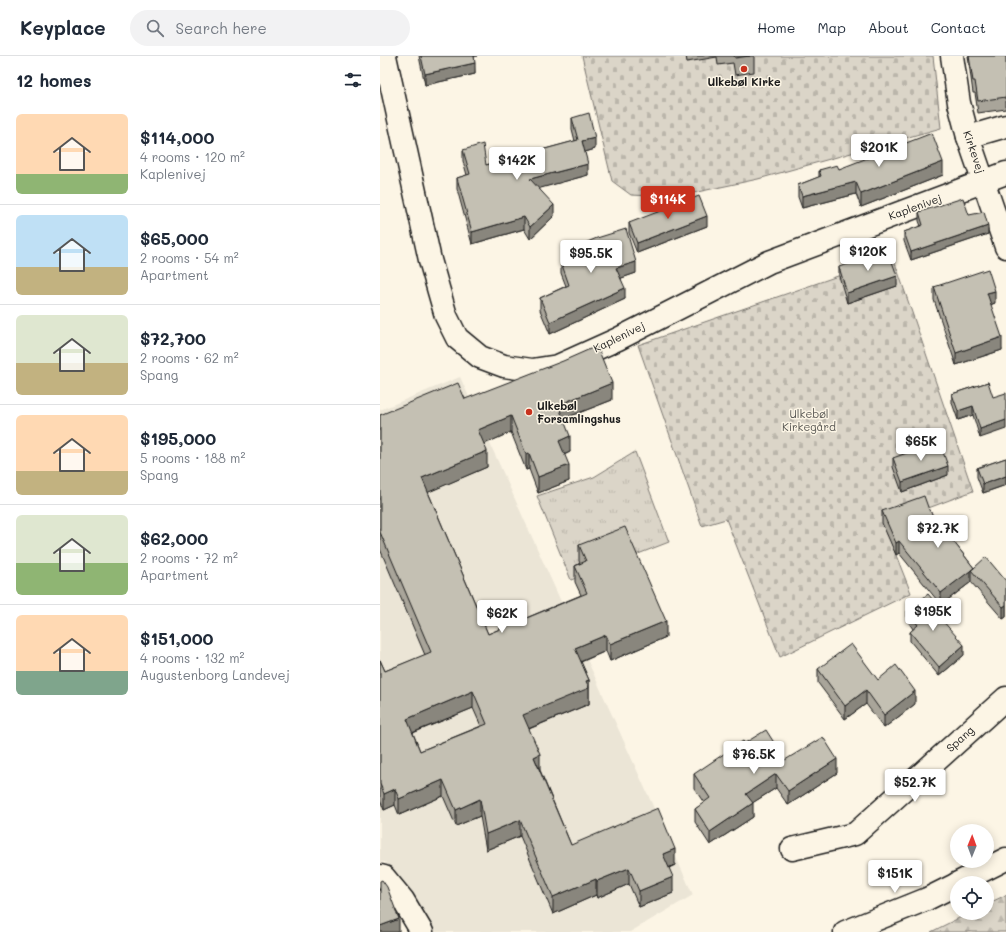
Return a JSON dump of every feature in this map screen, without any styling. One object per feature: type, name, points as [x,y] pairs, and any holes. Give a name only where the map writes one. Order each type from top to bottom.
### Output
[{"type":"street","name":"Kaplenivej","points":[[385,56],[430,260],[446,316],[457,338],[462,343],[480,357],[504,366],[532,370],[558,366],[618,339],[769,262],[1006,174]]},
{"type":"street","name":"Kirkevej","points":[[952,56],[959,103],[968,137],[1006,247]]},
{"type":"street","points":[[968,137],[1006,126]]},
{"type":"street","name":"Spang","points":[[792,849],[855,834],[1006,698]]},
{"type":"street","points":[[972,876],[1006,859]]},
{"type":"street","points":[[380,876],[384,877],[403,900],[420,932]]},
{"type":"street","points":[[845,932],[927,899],[950,887]]},
{"type":"shaded area","points":[[460,377],[693,895],[630,932],[431,932],[385,862],[380,862],[380,410]]},
{"type":"green space","points":[[582,56],[933,56],[941,128],[758,179],[674,197],[631,195],[612,181]]},
{"type":"green space","name":"Ulkebøl Kirkegård","points":[[893,257],[973,491],[884,525],[911,593],[780,657],[726,519],[702,526],[638,345]]},
{"type":"green space","points":[[635,452],[669,542],[571,580],[537,496],[594,477]]},
{"type":"green space","points":[[1006,895],[1006,932],[931,932],[955,920],[994,920],[994,901]]},
{"type":"building","points":[[421,56],[474,56],[475,63],[425,74]]},
{"type":"building","points":[[734,56],[750,56],[735,58]]},
{"type":"building","points":[[969,56],[1006,56],[1006,97],[978,101]]},
{"type":"building","points":[[589,113],[595,138],[582,141],[588,164],[530,179],[554,205],[530,227],[524,217],[472,232],[457,178],[470,174],[463,150],[483,144],[486,165],[578,140],[572,118]]},
{"type":"building","points":[[932,133],[943,162],[861,194],[856,182],[802,196],[798,185],[821,176],[819,170],[837,165],[839,169]]},
{"type":"building","points":[[699,196],[707,216],[637,243],[629,223]]},
{"type":"building","points":[[963,198],[969,215],[984,212],[988,226],[911,252],[904,232],[923,225],[919,212]]},
{"type":"building","points":[[626,229],[636,262],[616,268],[625,288],[550,322],[540,298],[569,285],[561,262],[577,256],[573,248],[597,238]]},
{"type":"building","points":[[888,250],[897,276],[847,293],[839,267]]},
{"type":"building","points":[[988,269],[995,291],[987,293],[1002,337],[956,353],[934,287]]},
{"type":"building","points":[[597,346],[612,383],[558,405],[570,436],[559,441],[569,465],[538,477],[529,453],[526,454],[511,416],[478,430],[487,451],[422,478],[488,634],[587,593],[575,566],[586,561],[579,545],[625,527],[666,621],[610,644],[606,635],[575,648],[589,680],[586,681],[589,688],[523,715],[540,754],[534,757],[571,845],[658,808],[675,849],[663,854],[673,877],[639,891],[629,868],[597,881],[596,879],[553,897],[520,820],[486,834],[480,799],[456,810],[443,780],[399,799],[395,789],[384,794],[380,784],[380,660],[385,671],[431,652],[380,532],[380,415],[458,383],[465,399],[563,361]],"holes":[[[473,691],[487,724],[420,751],[407,719]]]},
{"type":"building","points":[[988,382],[993,397],[1006,393],[1006,420],[980,429],[973,406],[958,411],[952,394]]},
{"type":"building","points":[[939,441],[948,466],[902,482],[893,458]]},
{"type":"building","points":[[1006,458],[1006,476],[983,484],[977,468]]},
{"type":"building","points":[[924,496],[929,510],[974,568],[986,557],[1006,581],[1006,605],[1003,607],[971,570],[941,593],[899,541],[896,543],[882,511]]},
{"type":"building","points":[[928,594],[939,607],[934,611],[964,645],[939,667],[910,632],[918,625],[907,611]]},
{"type":"building","points":[[851,644],[878,680],[896,665],[915,691],[884,715],[866,690],[845,706],[818,669]]},
{"type":"building","points":[[766,730],[785,760],[823,737],[837,759],[788,791],[776,774],[746,794],[753,803],[710,832],[695,809],[710,798],[694,774],[743,741],[745,743]]},
{"type":"building","points":[[382,880],[387,887],[399,919],[380,926],[380,881]]},
{"type":"place","name":"Ulkebøl Kirke","points":[[744,69]]},
{"type":"place","name":"Ulkebøl Forsamlingshus","points":[[529,412]]}]
